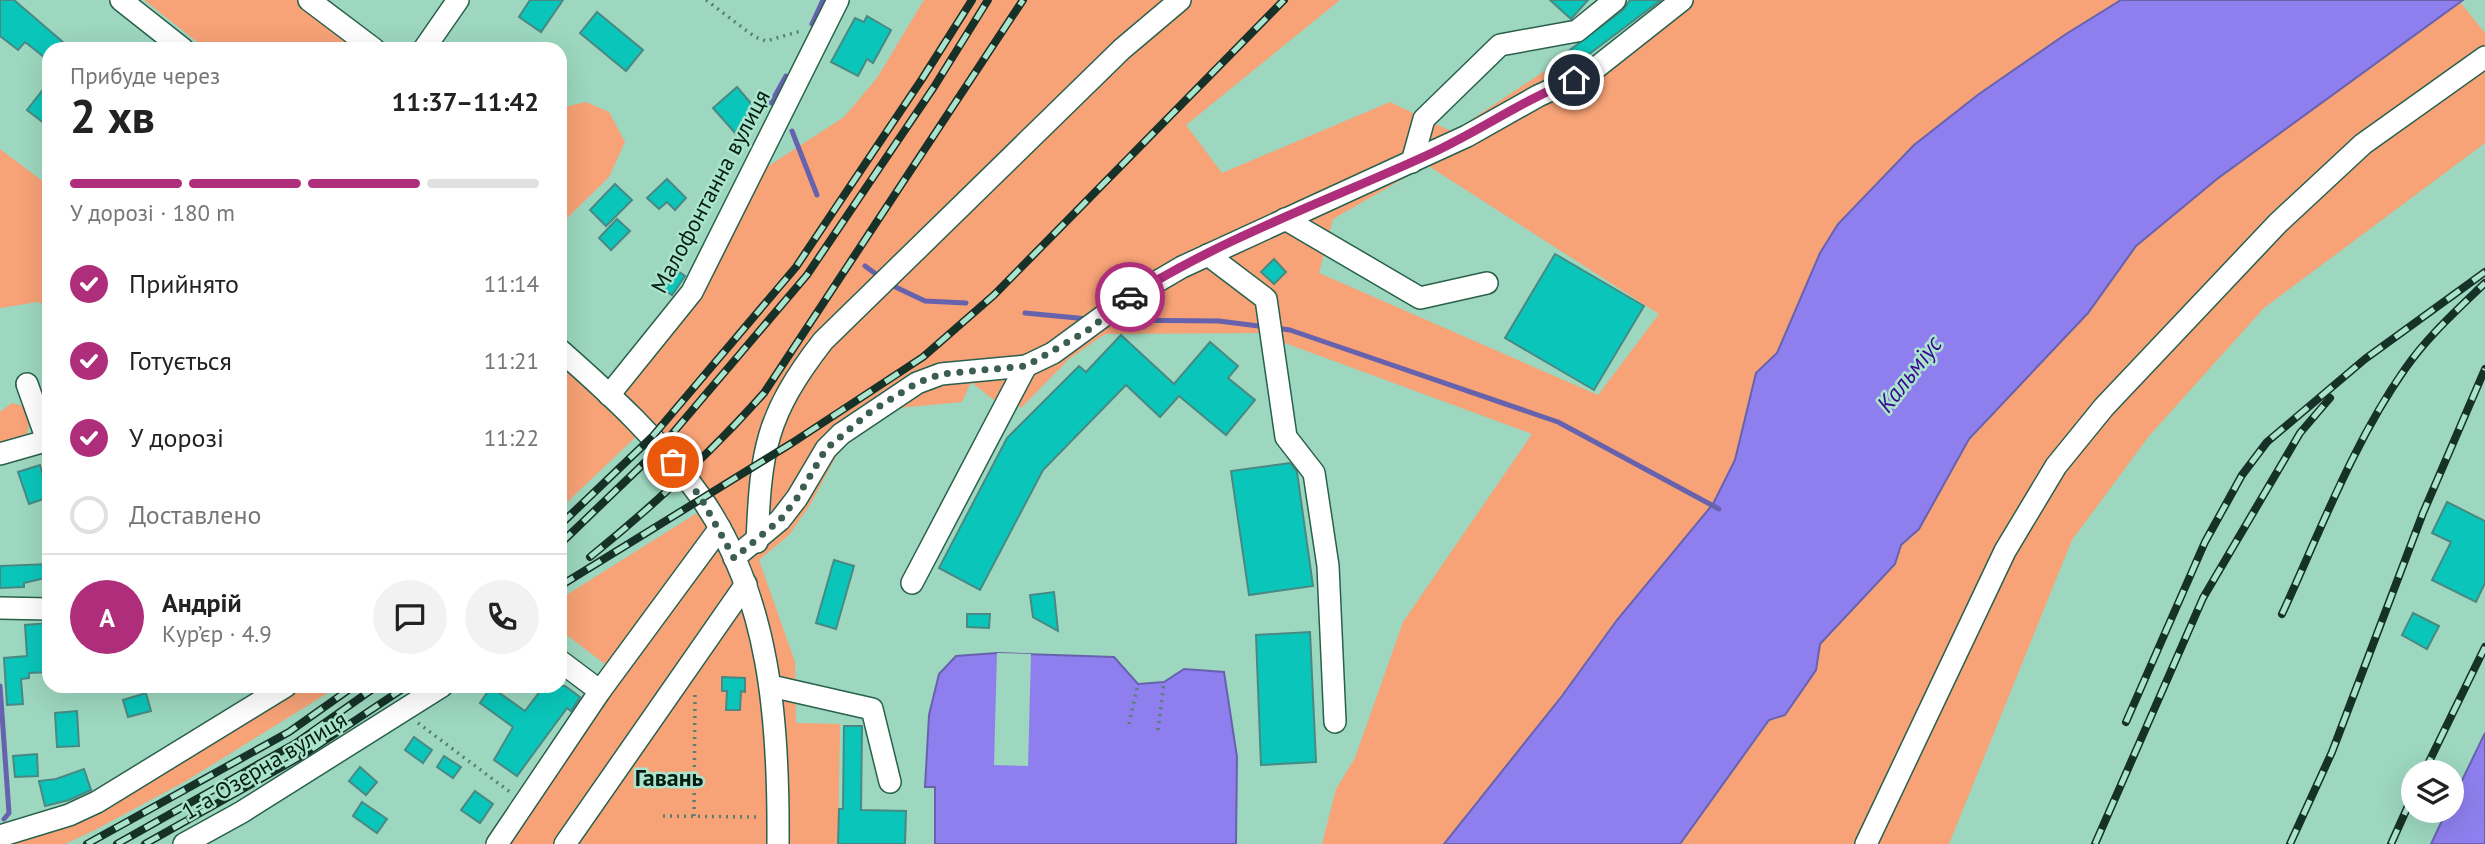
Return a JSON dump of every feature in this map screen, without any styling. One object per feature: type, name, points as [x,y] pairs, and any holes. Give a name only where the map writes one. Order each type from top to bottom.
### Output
[{"type":"street","points":[[121,0],[174,42]]},
{"type":"street","points":[[309,0],[364,42]]},
{"type":"street","points":[[429,42],[458,0]]},
{"type":"street","name":"Малофонтанна вулиця","points":[[609,395],[692,292],[838,0]]},
{"type":"street","points":[[757,542],[760,469],[773,419],[796,376],[816,350],[1122,50],[1180,0]]},
{"type":"street","points":[[1412,162],[1424,119],[1500,46],[1577,32],[1615,0]]},
{"type":"street","points":[[734,558],[757,542],[797,498],[826,449],[870,412],[917,383],[941,374],[1026,366],[1087,331],[1124,302],[1208,254],[1412,162],[1592,71],[1682,0]]},
{"type":"street","points":[[1866,844],[2005,551],[2056,466],[2104,407],[2278,223],[2363,144],[2485,57]]},
{"type":"street","points":[[1285,219],[1420,298],[1487,283]]},
{"type":"street","points":[[1208,254],[1266,299],[1286,438],[1314,473],[1328,566],[1335,722]]},
{"type":"street","points":[[567,356],[633,416],[677,467],[720,528],[746,583],[761,634],[771,687],[778,844]]},
{"type":"street","points":[[912,583],[1026,366]]},
{"type":"street","points":[[27,384],[42,424]]},
{"type":"street","points":[[0,454],[42,442]]},
{"type":"street","points":[[497,844],[600,691],[720,528]]},
{"type":"street","points":[[565,844],[746,583]]},
{"type":"street","points":[[0,608],[42,608]]},
{"type":"street","points":[[567,666],[600,691]]},
{"type":"street","points":[[771,687],[872,709],[890,782]]},
{"type":"street","points":[[0,836],[69,815],[97,802],[275,693]]},
{"type":"street","name":"1-а Озерна вулиця","points":[[184,844],[243,812],[432,693]]},
{"type":"path","points":[[706,0],[755,37],[765,41],[801,31]]},
{"type":"path","points":[[694,816],[696,656]]},
{"type":"path","points":[[1158,730],[1164,682]]},
{"type":"path","points":[[1129,724],[1138,684]]},
{"type":"path","points":[[403,712],[525,804]]},
{"type":"path","points":[[663,816],[778,818]]},
{"type":"shaded area","points":[[144,0],[297,0],[351,42],[197,42]]},
{"type":"shaded area","points":[[924,0],[1340,0],[1186,125],[1222,173],[1390,102],[1453,132],[1543,72],[1580,69],[1664,0],[2121,0],[1979,94],[1914,145],[1820,253],[1777,353],[1756,373],[1735,460],[1713,504],[1617,620],[1562,696],[1444,844],[1322,844],[1336,789],[1355,758],[1403,622],[1532,434],[1258,333],[1105,334],[1069,359],[1021,408],[1003,392],[994,400],[971,382],[962,402],[899,408],[840,449],[810,505],[789,535],[759,560],[795,662],[796,723],[840,724],[838,844],[571,844],[754,579],[732,530],[614,671],[567,635],[567,595],[697,513],[640,433],[567,502],[567,361],[611,402],[761,171],[844,117],[877,78]],"holes":[[[1427,165],[1659,314],[1598,395],[1319,273],[1333,219]]]},
{"type":"shaded area","points":[[2460,2],[2485,33],[2485,143],[2264,308],[2149,436],[2072,540],[1949,844],[1680,844],[1770,720],[1785,715],[1816,671],[1820,644],[1895,564],[1901,545],[1919,529],[1969,439],[2088,313],[2136,246],[2217,179]]},
{"type":"shaded area","points":[[586,102],[609,112],[625,142],[609,177],[567,218],[567,106]]},
{"type":"shaded area","points":[[0,149],[42,181],[42,304],[38,302],[0,308]]},
{"type":"shaded area","points":[[12,403],[23,406],[31,416],[27,434],[0,442],[0,412]]},
{"type":"shaded area","points":[[715,542],[738,588],[560,844],[502,844]]},
{"type":"shaded area","points":[[290,693],[328,693],[186,781],[65,844],[0,844]]},
{"type":"water","name":"Кальміус","points":[[2121,0],[2463,0],[2217,179],[2136,246],[2088,313],[1969,439],[1919,529],[1901,545],[1895,564],[1820,644],[1816,670],[1785,715],[1769,720],[1680,844],[1444,844],[1562,696],[1617,620],[1713,504],[1735,460],[1756,373],[1777,353],[1820,253],[1838,224],[1914,145],[1979,94]]},
{"type":"water","points":[[997,653],[1114,657],[1138,684],[1164,682],[1184,669],[1224,672],[1237,757],[1236,844],[935,844],[935,787],[925,787],[929,715],[939,674],[956,656]]},
{"type":"water","points":[[2485,733],[2485,844],[2431,844],[2441,823],[2464,823],[2464,776]]},
{"type":"pier","points":[[997,653],[1031,654],[1028,766],[994,765]]},
{"type":"building","points":[[0,0],[14,0],[63,42],[42,42],[42,55],[25,42],[18,50],[0,36]]},
{"type":"building","points":[[530,0],[563,0],[541,32],[519,17]]},
{"type":"building","points":[[1550,0],[1588,0],[1571,19]]},
{"type":"building","points":[[1630,0],[1661,0],[1576,64],[1566,53],[1623,10]]},
{"type":"building","points":[[597,12],[643,50],[626,71],[580,33]]},
{"type":"building","points":[[867,16],[891,30],[873,63],[867,59],[858,76],[831,62],[855,18],[864,22]]},
{"type":"building","points":[[737,87],[761,115],[737,135],[713,108]]},
{"type":"building","points":[[42,91],[42,122],[27,110]]},
{"type":"building","points":[[667,179],[686,198],[675,210],[667,202],[659,209],[647,198]]},
{"type":"building","points":[[615,184],[632,200],[606,226],[590,210]]},
{"type":"building","points":[[617,219],[630,231],[611,250],[599,238]]},
{"type":"building","points":[[1555,254],[1644,306],[1594,390],[1505,338]]},
{"type":"building","points":[[1274,259],[1286,272],[1274,284],[1261,272]]},
{"type":"building","points":[[672,267],[685,276],[672,295],[659,286]]},
{"type":"building","points":[[1121,335],[1174,384],[1210,342],[1238,366],[1228,378],[1255,400],[1226,435],[1179,396],[1160,417],[1126,385],[1043,470],[980,590],[939,568],[1007,438],[1079,366],[1086,372]]},
{"type":"building","points":[[1290,463],[1297,472],[1313,586],[1249,595],[1231,471]]},
{"type":"building","points":[[40,465],[42,499],[29,504],[18,472]]},
{"type":"building","points":[[2447,502],[2485,521],[2485,583],[2476,602],[2432,580],[2451,542],[2432,533]]},
{"type":"building","points":[[834,560],[854,566],[836,629],[816,623]]},
{"type":"building","points":[[42,564],[42,579],[24,583],[24,587],[0,588],[0,566]]},
{"type":"building","points":[[1054,592],[1058,631],[1033,617],[1030,595]]},
{"type":"building","points":[[2413,613],[2439,626],[2427,649],[2402,635]]},
{"type":"building","points":[[967,614],[990,614],[989,628],[967,627]]},
{"type":"building","points":[[42,624],[42,672],[29,673],[29,678],[21,679],[23,704],[7,705],[4,658],[27,656],[25,625]]},
{"type":"building","points":[[1310,632],[1316,762],[1261,765],[1256,635]]},
{"type":"building","points":[[722,677],[745,678],[745,692],[741,691],[740,710],[726,710],[727,691],[722,691]]},
{"type":"building","points":[[567,687],[580,697],[571,711],[567,708],[517,776],[494,760],[513,727],[480,703],[487,693],[500,693],[525,711],[539,693],[567,693]]},
{"type":"building","points":[[146,693],[151,711],[128,717],[123,700]]},
{"type":"building","points":[[77,711],[79,746],[57,747],[55,713]]},
{"type":"building","points":[[844,726],[862,726],[861,810],[906,811],[905,844],[838,844],[839,809],[843,809]]},
{"type":"building","points":[[414,737],[432,750],[423,763],[405,750]]},
{"type":"building","points":[[37,754],[38,776],[15,777],[13,756]]},
{"type":"building","points":[[444,756],[461,767],[453,778],[437,767]]},
{"type":"building","points":[[360,767],[377,782],[366,795],[349,781]]},
{"type":"building","points":[[84,769],[91,790],[69,800],[45,806],[39,781],[56,779]]},
{"type":"building","points":[[475,791],[493,804],[480,823],[461,810]]},
{"type":"building","points":[[362,802],[387,819],[377,833],[353,816]]},
{"type":"waterway","points":[[812,24],[823,0]]},
{"type":"waterway","points":[[771,103],[786,76]]},
{"type":"waterway","points":[[792,131],[817,195]]},
{"type":"waterway","points":[[865,266],[880,277]]},
{"type":"waterway","points":[[887,283],[925,301],[966,303]]},
{"type":"waterway","points":[[1025,313],[1088,319]]},
{"type":"waterway","points":[[1112,320],[1219,321],[1266,327]]},
{"type":"waterway","points":[[1276,328],[1290,330],[1558,422],[1719,509]]},
{"type":"waterway","points":[[0,686],[9,813],[4,819]]},
{"type":"railway","points":[[567,518],[652,437],[796,267],[972,0]]},
{"type":"railway","points":[[567,537],[661,447],[807,275],[934,87],[988,0]]},
{"type":"railway","points":[[590,557],[680,479],[764,393],[1023,0]]},
{"type":"railway","points":[[567,582],[792,443],[923,357],[994,295],[1284,0]]},
{"type":"railway","points":[[2126,722],[2205,542],[2242,475],[2267,442],[2365,359],[2485,272]]},
{"type":"railway","points":[[2282,614],[2338,488],[2386,397],[2423,346],[2485,283]]},
{"type":"railway","points":[[2290,844],[2332,752],[2423,513],[2485,369]]},
{"type":"railway","points":[[2095,844],[2203,598],[2300,433],[2330,398]]},
{"type":"railway","points":[[2430,760],[2485,647]]},
{"type":"railway","points":[[87,844],[289,732],[344,693]]},
{"type":"railway","points":[[117,844],[296,743],[367,693]]},
{"type":"railway","points":[[145,844],[303,755],[396,693]]},
{"type":"railway","points":[[2391,844],[2401,822]]},
{"type":"way so far","points":[[673,462],[701,498],[720,528],[734,558],[757,542],[780,520],[797,498],[826,449],[870,412],[917,383],[941,374],[1026,366],[1053,353],[1087,331],[1130,297]]},
{"type":"district","name":"Гавань","points":[[669,777]]},
{"type":"route","points":[[1130,297],[1208,254],[1486,127],[1538,96],[1574,80]]}]
